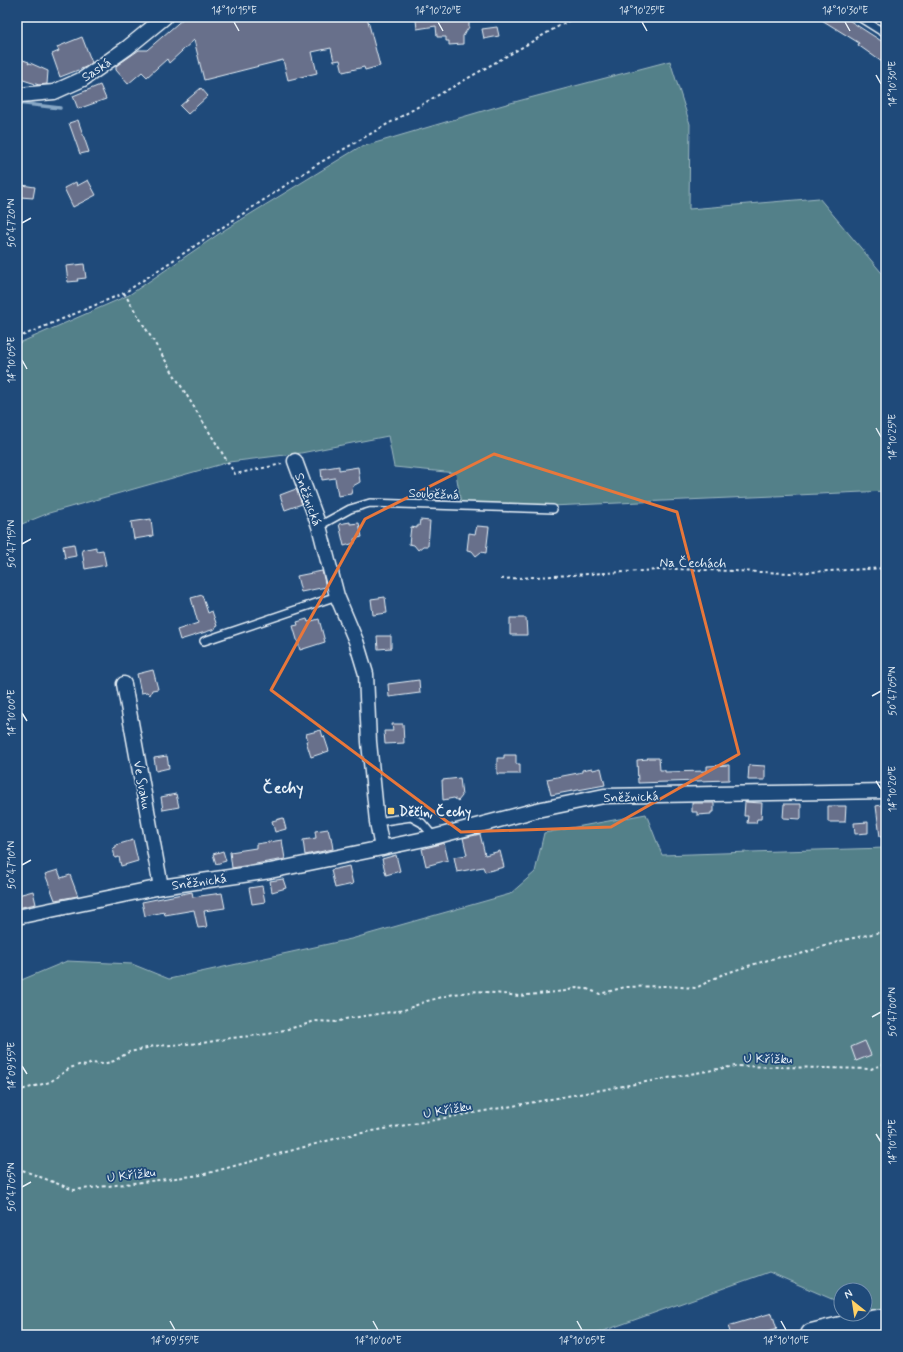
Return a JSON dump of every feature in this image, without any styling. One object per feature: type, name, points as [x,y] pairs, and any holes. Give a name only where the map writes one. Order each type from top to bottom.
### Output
[{"type":"main road","points":[[812,1335],[886,1320]]},
{"type":"street","name":"Saská","points":[[17,94],[54,92],[83,79],[127,48],[165,17]]},
{"type":"street","name":"Sněžnická","points":[[295,461],[319,526],[337,596],[356,641],[366,674],[369,742],[377,822],[382,848]]},
{"type":"street","name":"Ve Svahu","points":[[124,684],[161,887]]},
{"type":"street","name":"Sněžnická","points":[[17,917],[161,887],[270,871],[382,848],[434,837],[537,810],[604,796],[886,791]]},
{"type":"lane","points":[[859,17],[886,34]]},
{"type":"lane","name":"Souběžná","points":[[319,526],[350,509],[370,503],[553,509]]},
{"type":"lane","points":[[204,641],[337,596]]},
{"type":"lane","points":[[377,822],[410,817],[422,823],[434,837]]},
{"type":"path","points":[[17,338],[124,293],[316,165],[575,17]]},
{"type":"path","name":"Sněžnická","points":[[124,293],[235,474],[295,461]]},
{"type":"path","name":"Na Čechách","points":[[501,578],[676,569],[790,573],[886,568]]},
{"type":"path","points":[[17,1091],[50,1082],[70,1068],[79,1065],[87,1066],[91,1063],[103,1064],[114,1061],[129,1052],[154,1046],[203,1043],[269,1034],[314,1021],[337,1022],[345,1019],[404,1010],[427,1001],[478,990],[519,996],[565,991],[576,988],[586,989],[600,994],[625,987],[665,986],[696,988],[721,975],[748,966],[775,958],[797,954],[844,940],[886,931]]},
{"type":"path","name":"U Křížku","points":[[17,1168],[74,1190],[201,1175],[345,1136],[735,1066],[871,1069],[886,1063]]},
{"type":"highlighted area","points":[[494,454],[677,512],[739,754],[611,827],[461,832],[271,690],[365,519]]},
{"type":"green space","points":[[670,61],[690,124],[689,209],[819,198],[886,278],[886,491],[462,510],[456,473],[394,467],[388,436],[301,453],[229,462],[49,513],[17,526],[17,344],[129,295],[226,229],[358,148],[503,105]]},
{"type":"green space","points":[[646,814],[662,855],[886,848],[886,1309],[873,1310],[873,1282],[833,1282],[833,1300],[769,1272],[592,1335],[17,1335],[17,985],[19,981],[67,961],[132,964],[169,979],[351,939],[510,894],[535,872],[544,833]]},
{"type":"building","points":[[185,17],[295,17],[296,21],[312,17],[367,17],[380,66],[365,70],[364,67],[343,72],[340,60],[334,61],[331,48],[312,52],[317,73],[288,80],[283,60],[204,80],[194,40],[169,63],[167,59],[147,77],[142,72],[128,84],[116,70],[116,66],[139,50],[147,50]]},
{"type":"building","points":[[435,17],[466,17],[466,20],[469,22],[469,27],[463,36],[463,44],[449,45],[449,41],[446,41],[446,37],[437,37],[436,26],[417,29],[416,20]]},
{"type":"building","points":[[817,17],[844,17],[886,44],[886,55],[882,62],[858,45],[859,43]]},
{"type":"building","points":[[497,27],[499,36],[484,39],[482,29]]},
{"type":"building","points":[[82,37],[92,63],[86,67],[60,77],[52,54],[59,51],[57,47]]},
{"type":"building","points":[[20,59],[29,62],[28,64],[30,63],[48,71],[47,84],[39,85],[20,79],[22,71],[17,69]]},
{"type":"building","points":[[100,85],[106,99],[78,109],[73,96]]},
{"type":"building","points":[[201,88],[208,96],[188,114],[180,106]]},
{"type":"building","points":[[78,120],[89,152],[80,154],[69,123]]},
{"type":"building","points":[[88,180],[96,195],[73,207],[64,188],[76,182],[77,186]]},
{"type":"building","points":[[22,185],[35,187],[33,198],[20,197]]},
{"type":"building","points":[[84,264],[86,278],[68,282],[66,266]]},
{"type":"building","points":[[339,466],[339,470],[358,467],[360,482],[353,486],[351,494],[338,496],[335,478],[322,480],[321,469]]},
{"type":"building","points":[[296,489],[302,504],[285,510],[280,495]]},
{"type":"building","points":[[443,491],[444,500],[430,500],[430,492]]},
{"type":"building","points":[[151,519],[153,536],[134,539],[131,522]]},
{"type":"building","points":[[420,520],[430,521],[428,546],[423,546],[418,550],[414,545],[409,544],[411,527],[417,528]]},
{"type":"building","points":[[350,522],[350,524],[359,523],[362,537],[354,539],[355,543],[344,546],[339,524]]},
{"type":"building","points":[[477,526],[489,527],[486,553],[481,552],[476,556],[472,551],[467,550],[469,533],[475,534]]},
{"type":"building","points":[[74,544],[76,556],[65,558],[63,546]]},
{"type":"building","points":[[96,547],[96,551],[103,550],[106,565],[85,569],[82,550]]},
{"type":"building","points":[[322,571],[326,587],[301,592],[297,576]]},
{"type":"building","points":[[202,595],[208,613],[212,611],[217,626],[215,629],[180,640],[177,630],[198,623],[191,598]]},
{"type":"building","points":[[385,597],[387,613],[373,615],[371,599]]},
{"type":"building","points":[[510,618],[526,618],[527,635],[510,635]]},
{"type":"building","points":[[307,619],[308,622],[319,619],[325,642],[300,650],[293,626],[298,625],[297,622]]},
{"type":"building","points":[[377,636],[391,636],[391,648],[378,649]]},
{"type":"building","points":[[153,670],[158,689],[152,690],[150,695],[147,692],[141,693],[137,674]]},
{"type":"building","points":[[419,680],[420,693],[389,697],[388,684]]},
{"type":"building","points":[[392,724],[403,724],[404,743],[385,744],[384,731],[393,731]]},
{"type":"building","points":[[321,730],[329,751],[311,757],[306,741],[308,741],[306,734]]},
{"type":"building","points":[[504,755],[516,755],[516,764],[520,764],[520,774],[497,774],[497,758],[504,758]]},
{"type":"building","points":[[167,756],[169,768],[156,771],[154,758]]},
{"type":"building","points":[[647,758],[659,758],[660,770],[665,770],[665,772],[707,771],[707,766],[729,765],[729,780],[638,783],[637,760],[648,759]]},
{"type":"building","points":[[749,765],[765,766],[765,780],[748,780]]},
{"type":"building","points":[[592,768],[593,770],[601,768],[605,785],[551,795],[547,779],[578,773],[582,772],[582,770]]},
{"type":"building","points":[[460,778],[462,796],[458,801],[454,798],[443,800],[442,780]]},
{"type":"building","points":[[176,794],[179,807],[163,810],[161,797]]},
{"type":"building","points":[[745,802],[762,803],[761,819],[757,819],[756,823],[747,823],[748,816],[744,816]]},
{"type":"building","points":[[692,803],[714,803],[714,812],[711,812],[711,814],[697,815],[697,812],[692,812]]},
{"type":"building","points":[[784,804],[801,804],[801,819],[783,818]]},
{"type":"building","points":[[886,804],[886,837],[880,837],[876,806]]},
{"type":"building","points":[[828,806],[846,806],[845,822],[828,822]]},
{"type":"building","points":[[283,818],[286,829],[275,832],[272,821]]},
{"type":"building","points":[[868,822],[868,833],[855,834],[854,823]]},
{"type":"building","points":[[328,829],[333,849],[305,855],[303,840],[316,838],[315,831]]},
{"type":"building","points":[[480,834],[485,855],[500,851],[504,867],[485,872],[483,867],[457,872],[454,857],[467,855],[463,838]]},
{"type":"building","points":[[133,840],[138,861],[121,866],[119,857],[115,858],[113,848],[116,847],[116,845]]},
{"type":"building","points":[[282,840],[285,859],[232,868],[230,852],[256,848],[256,844]]},
{"type":"building","points":[[444,843],[448,860],[426,866],[422,849]]},
{"type":"building","points":[[223,851],[226,861],[216,864],[213,854]]},
{"type":"building","points":[[396,855],[400,871],[386,875],[382,859]]},
{"type":"building","points":[[349,866],[353,884],[335,888],[331,870]]},
{"type":"building","points":[[58,870],[61,878],[70,875],[78,896],[55,900],[45,874]]},
{"type":"building","points":[[283,879],[286,888],[272,892],[270,881]]},
{"type":"building","points":[[262,886],[265,902],[252,904],[249,888]]},
{"type":"building","points":[[33,891],[36,904],[17,908],[17,903],[19,902],[18,895]]},
{"type":"building","points":[[192,892],[193,897],[222,893],[225,908],[204,911],[207,927],[198,928],[194,910],[165,915],[164,912],[145,916],[142,902]]},
{"type":"building","points":[[865,1041],[871,1055],[856,1061],[851,1047]]},
{"type":"building","points":[[772,1313],[777,1329],[758,1335],[731,1335],[728,1326]]},
{"type":"waterway","points":[[17,103],[60,108]]},
{"type":"place","name":"Děčín, Čechy","points":[[391,811]]},
{"type":"district","name":"Čechy","points":[[283,788]]}]
